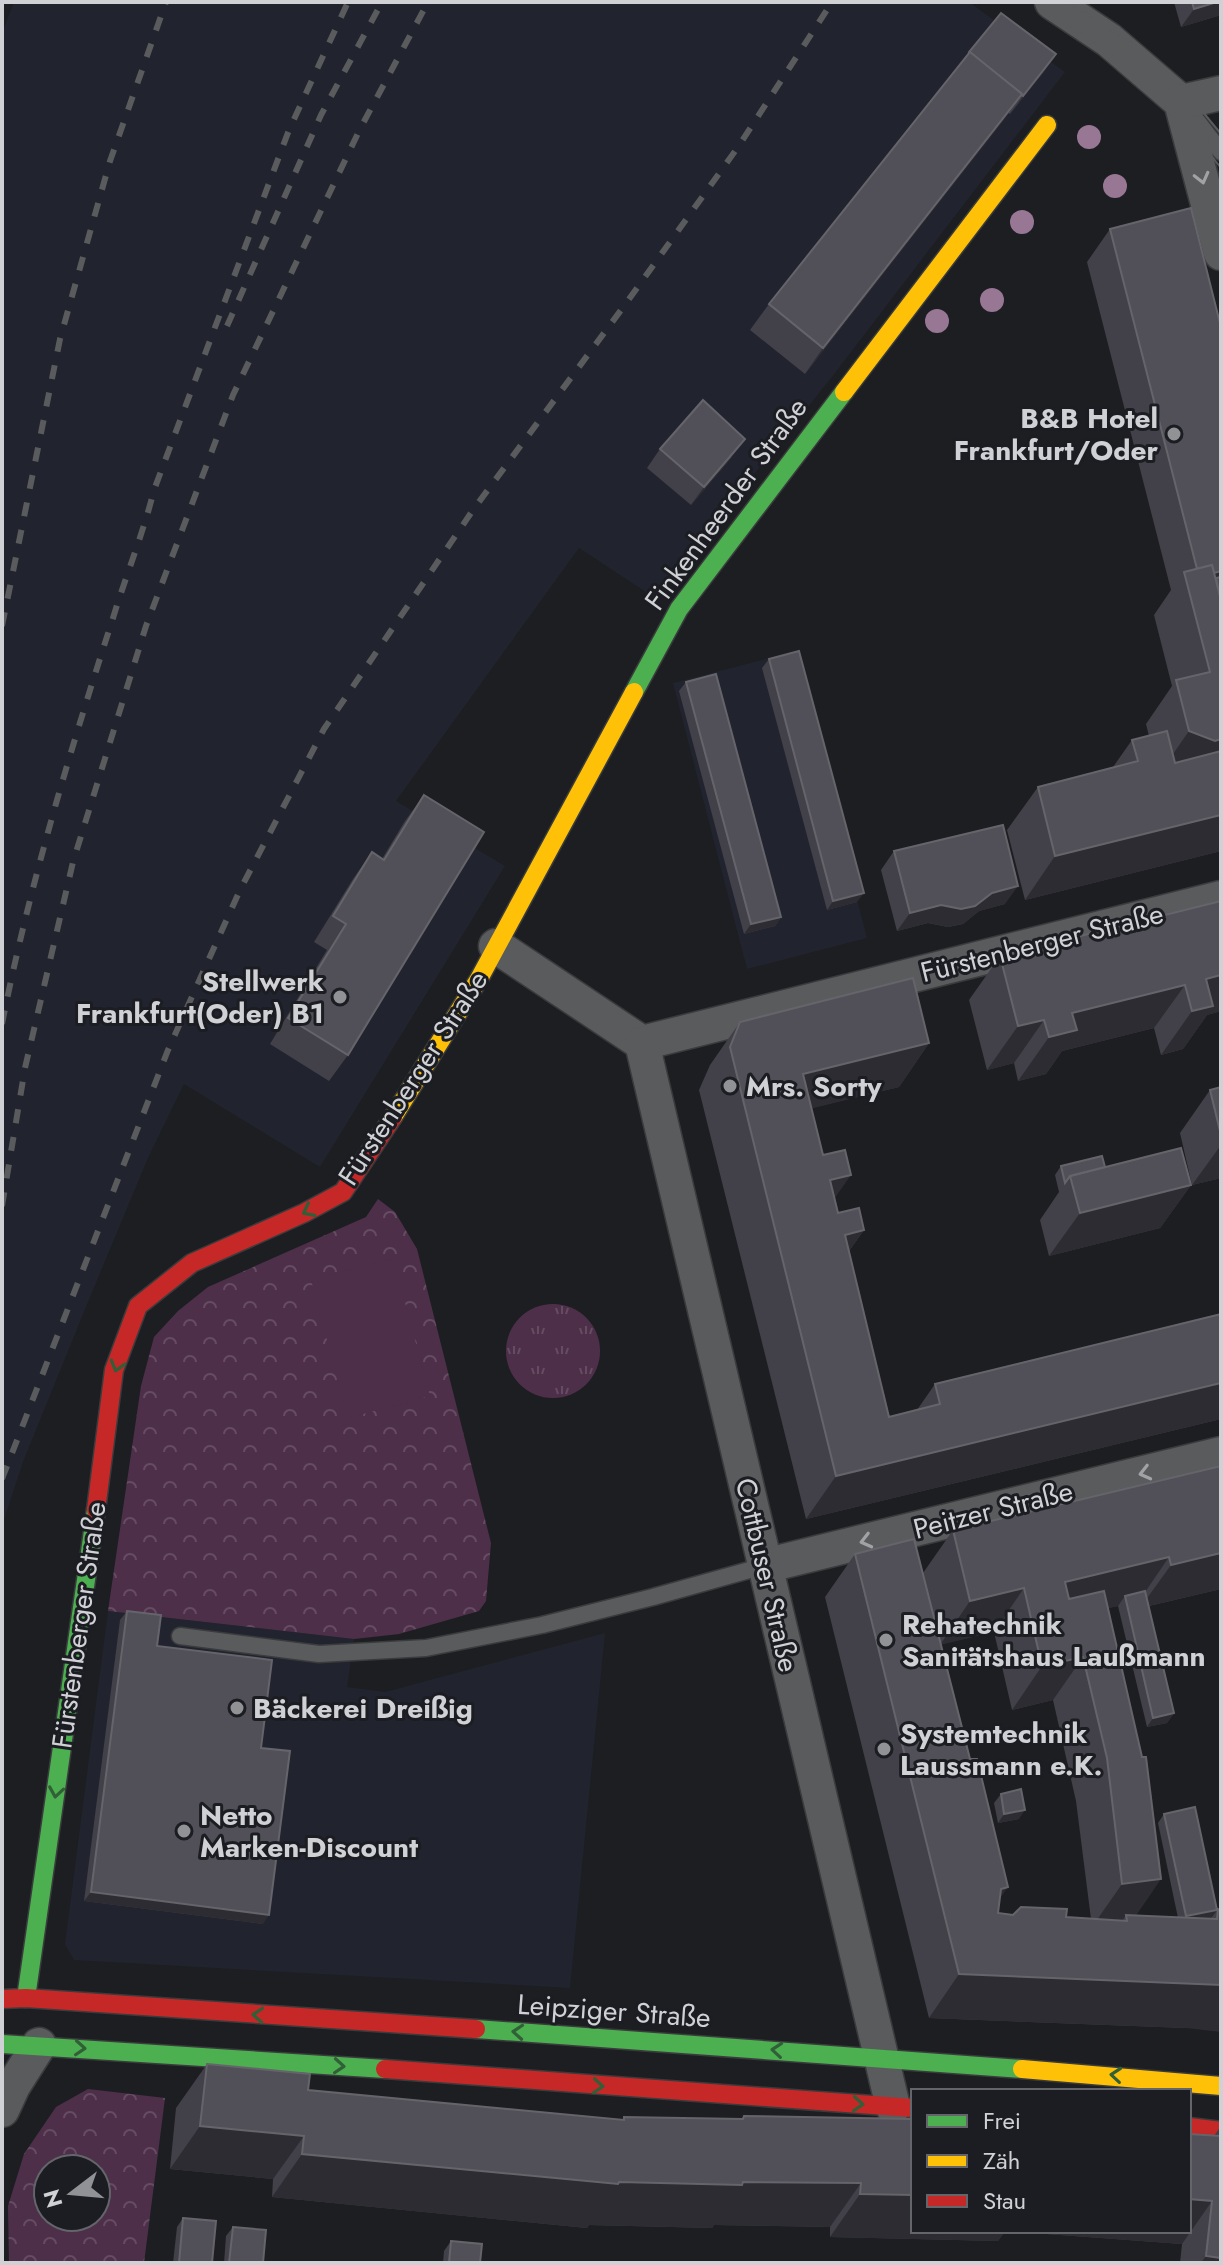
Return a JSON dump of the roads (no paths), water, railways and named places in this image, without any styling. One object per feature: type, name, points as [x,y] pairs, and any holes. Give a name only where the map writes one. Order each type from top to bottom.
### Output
[{"type":"street","points":[[1052,2],[1109,40],[1181,102],[1221,253]]},
{"type":"street","points":[[1181,102],[1221,93]]},
{"type":"street","name":"Finkenheerder Straße","points":[[496,946],[679,609],[1047,125]]},
{"type":"street","name":"Fürstenberger Straße","points":[[26,1998],[84,1605],[114,1370],[138,1306],[192,1263],[304,1213],[343,1192],[397,1111],[479,979],[496,946],[642,1043],[1221,898]]},
{"type":"street","name":"Cottbuser Straße","points":[[642,1043],[883,2061],[903,2107]]},
{"type":"street","name":"Peitzer Straße","points":[[764,1566],[1221,1454]]},
{"type":"street","name":"Leipziger Straße","points":[[2,1999],[26,1998],[762,2049],[1221,2086]]},
{"type":"street","points":[[2,2044],[903,2107]]},
{"type":"street","points":[[2,2110],[39,2045]]},
{"type":"street","points":[[1191,2127],[1221,2131]]},
{"type":"lane","points":[[1181,102],[1221,152]]},
{"type":"lane","points":[[180,1636],[319,1654],[426,1648],[542,1625],[764,1566]]},
{"type":"tram line","points":[[1033,2],[1122,60],[1189,128],[1221,168]]},
{"type":"tram line","points":[[1068,2],[1133,45],[1193,100],[1221,134]]},
{"type":"railway","points":[[2,626],[60,339],[110,161],[166,2]]},
{"type":"railway","points":[[2,1024],[25,921],[81,718],[154,490],[289,130],[348,2]]},
{"type":"railway","points":[[227,326],[321,115],[382,2]]},
{"type":"railway","points":[[2,1206],[25,1068],[73,862],[146,626],[233,395],[360,129],[428,2]]},
{"type":"railway","points":[[2,1479],[168,1050],[240,890],[324,729],[473,510],[738,147],[832,2]]},
{"type":"place","name":"B&B Hotel Frankfurt/Oder","points":[[1174,434]]},
{"type":"place","name":"Stellwerk Frankfurt(Oder) B1","points":[[340,997]]},
{"type":"place","name":"Mrs. Sorty","points":[[730,1086]]},
{"type":"place","name":"Rehatechnik Sanitätshaus Laußmann","points":[[886,1640]]},
{"type":"place","name":"Bäckerei Dreißig","points":[[237,1708]]},
{"type":"place","name":"Systemtechnik Laussmann e.K.","points":[[884,1749]]},
{"type":"place","name":"Netto Marken-Discount","points":[[184,1831]]}]
